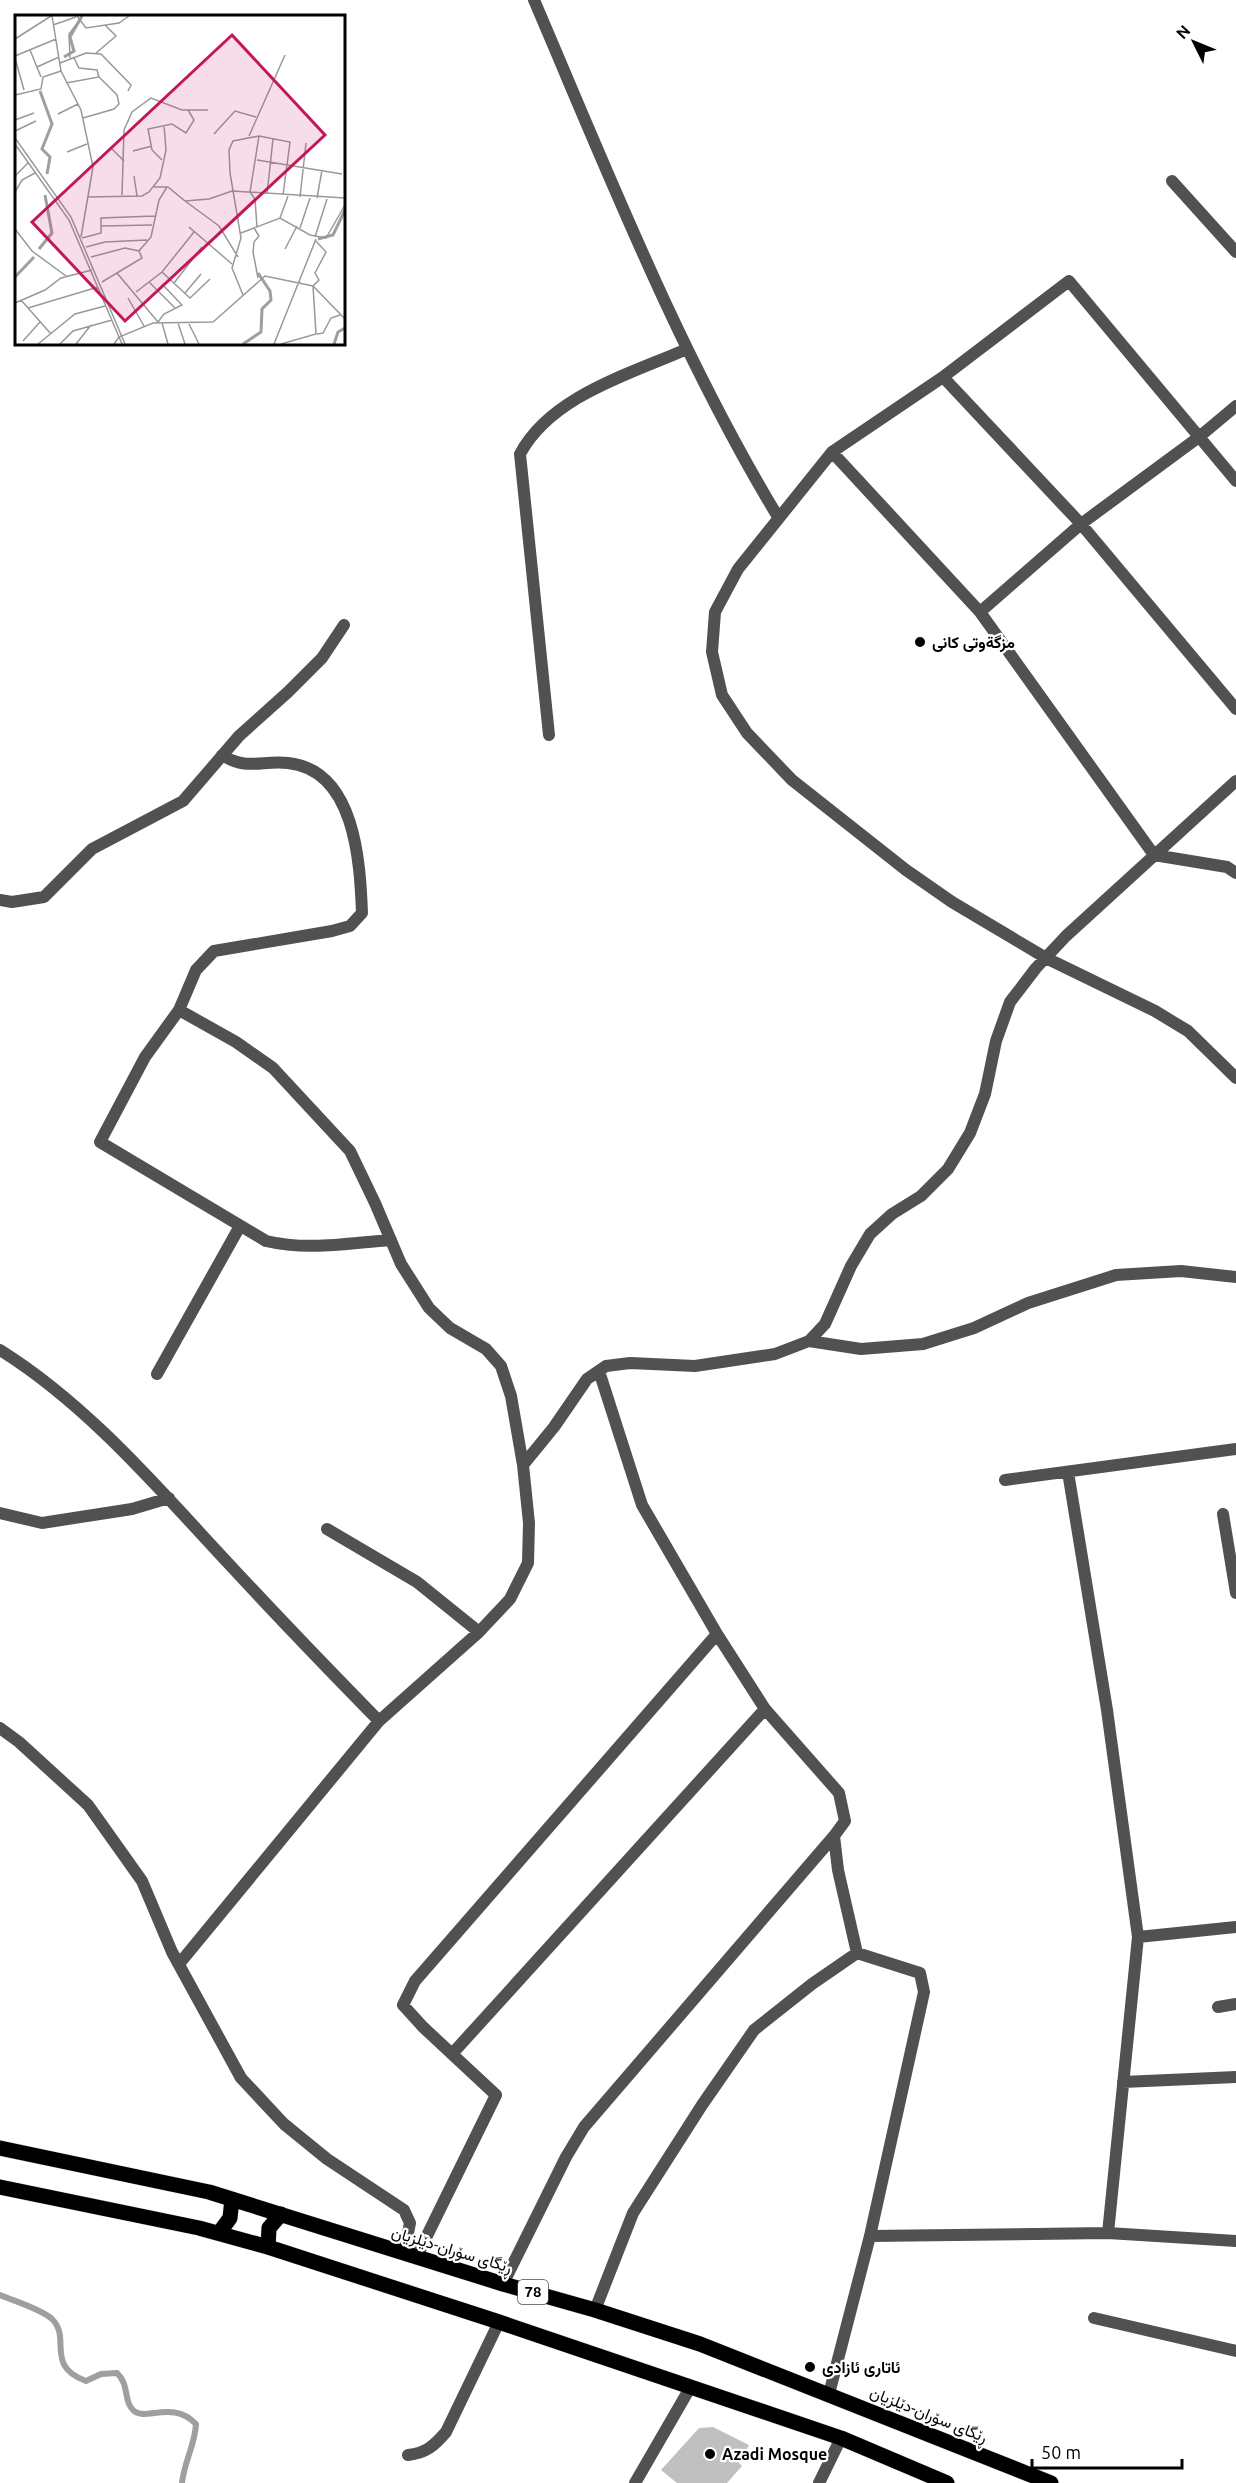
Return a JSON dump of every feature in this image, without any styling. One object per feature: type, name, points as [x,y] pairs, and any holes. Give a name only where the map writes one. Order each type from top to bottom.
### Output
[{"type":"main road","name":"ڕێگای سۆران-دێلزیان","points":[[0,2148],[209,2192],[503,2284],[595,2310],[700,2344],[1051,2483]]},
{"type":"main road","name":"78","points":[[0,2187],[219,2233],[268,2247],[499,2322],[841,2438],[947,2483]]},
{"type":"main road","points":[[219,2233],[230,2218],[232,2199]]},
{"type":"main road","points":[[268,2247],[269,2228],[273,2220],[281,2214]]},
{"type":"street","points":[[534,0],[687,349],[740,454],[778,517]]},
{"type":"street","points":[[1172,181],[1236,252]]},
{"type":"street","points":[[1236,481],[1069,281],[943,376],[832,452],[738,569],[715,612],[712,652],[722,695],[747,734],[792,780],[906,870],[952,902],[1046,958],[1155,1011],[1188,1031],[1236,1078]]},
{"type":"street","points":[[549,735],[520,454],[526,443],[542,426],[573,399],[687,349]]},
{"type":"street","points":[[943,376],[1081,524],[1236,709]]},
{"type":"street","points":[[980,612],[1081,524],[1199,437],[1236,406]]},
{"type":"street","points":[[832,452],[980,612],[1154,855],[1227,867],[1236,873]]},
{"type":"street","points":[[0,900],[12,902],[44,897],[92,849],[183,801],[238,736],[288,693],[322,658],[344,625]]},
{"type":"street","points":[[222,755],[236,764],[288,763],[314,769],[328,781],[346,808],[360,875],[362,913],[350,926],[332,931],[236,945],[214,951],[196,970],[179,1010],[145,1057],[100,1143],[266,1240],[289,1246],[317,1247],[391,1240]]},
{"type":"street","points":[[523,1465],[554,1427],[587,1379],[606,1366],[630,1363],[695,1366],[775,1354],[809,1341],[825,1324],[851,1266],[870,1234],[892,1214],[921,1196],[948,1169],[970,1133],[985,1094],[996,1041],[1010,1002],[1066,936],[1236,781]]},
{"type":"street","points":[[179,1010],[236,1042],[273,1068],[350,1151],[401,1264],[429,1308],[450,1328],[486,1349],[501,1365],[511,1396],[523,1465],[529,1523],[528,1563],[510,1599],[479,1632],[379,1721],[179,1964]]},
{"type":"street","points":[[157,1374],[240,1226]]},
{"type":"street","points":[[809,1341],[861,1349],[923,1344],[974,1328],[1028,1303],[1116,1275],[1180,1270],[1236,1277]]},
{"type":"street","points":[[0,1350],[16,1360],[96,1425],[169,1498],[379,1721]]},
{"type":"street","points":[[503,2284],[566,2157],[584,2127],[845,1821],[839,1793],[765,1709],[717,1634],[642,1504],[599,1371]]},
{"type":"street","points":[[1005,1480],[1236,1449]]},
{"type":"street","points":[[1068,1472],[1107,1710],[1138,1937],[1108,2233]]},
{"type":"street","points":[[0,1513],[42,1523],[132,1509],[169,1498]]},
{"type":"street","points":[[1223,1514],[1236,1593]]},
{"type":"street","points":[[327,1529],[417,1582],[479,1632]]},
{"type":"street","points":[[410,2255],[496,2095],[403,2005],[416,1981],[717,1634]]},
{"type":"street","points":[[452,2054],[765,1709]]},
{"type":"street","points":[[0,1728],[19,1742],[88,1805],[142,1881],[179,1964],[241,2078],[284,2124],[327,2159],[404,2210],[410,2223],[410,2255]]},
{"type":"street","points":[[834,1836],[838,1870],[857,1953]]},
{"type":"street","points":[[1138,1937],[1236,1927]]},
{"type":"street","points":[[829,2394],[870,2236],[924,1992],[920,1973],[857,1953]]},
{"type":"street","points":[[595,2310],[633,2213],[702,2105],[754,2030],[812,1984],[857,1953]]},
{"type":"street","points":[[1218,2007],[1236,2004]]},
{"type":"street","points":[[1124,2082],[1236,2077]]},
{"type":"street","points":[[870,2236],[1108,2233],[1236,2241]]},
{"type":"street","points":[[1094,2318],[1236,2351]]},
{"type":"street","points":[[408,2455],[422,2453],[435,2446],[446,2432],[499,2322]]},
{"type":"street","points":[[635,2483],[690,2388]]},
{"type":"street","points":[[819,2483],[841,2438]]},
{"type":"building","name":"Azadi Mosque","points":[[713,2427],[749,2445],[739,2463],[742,2466],[727,2483],[677,2483],[661,2470],[699,2428]]},
{"type":"waterway","points":[[0,2295],[52,2319],[60,2335],[62,2360],[73,2375],[86,2381],[101,2374],[117,2373],[124,2383],[129,2403],[134,2411],[146,2414],[178,2413],[196,2424],[182,2483]]},
{"type":"place","name":"مزگةوتی کانی","points":[[920,642]]},
{"type":"place","name":"ئاتاری ئازادی","points":[[810,2367]]},
{"type":"place","name":"Azadi Mosque","points":[[710,2454]]}]
